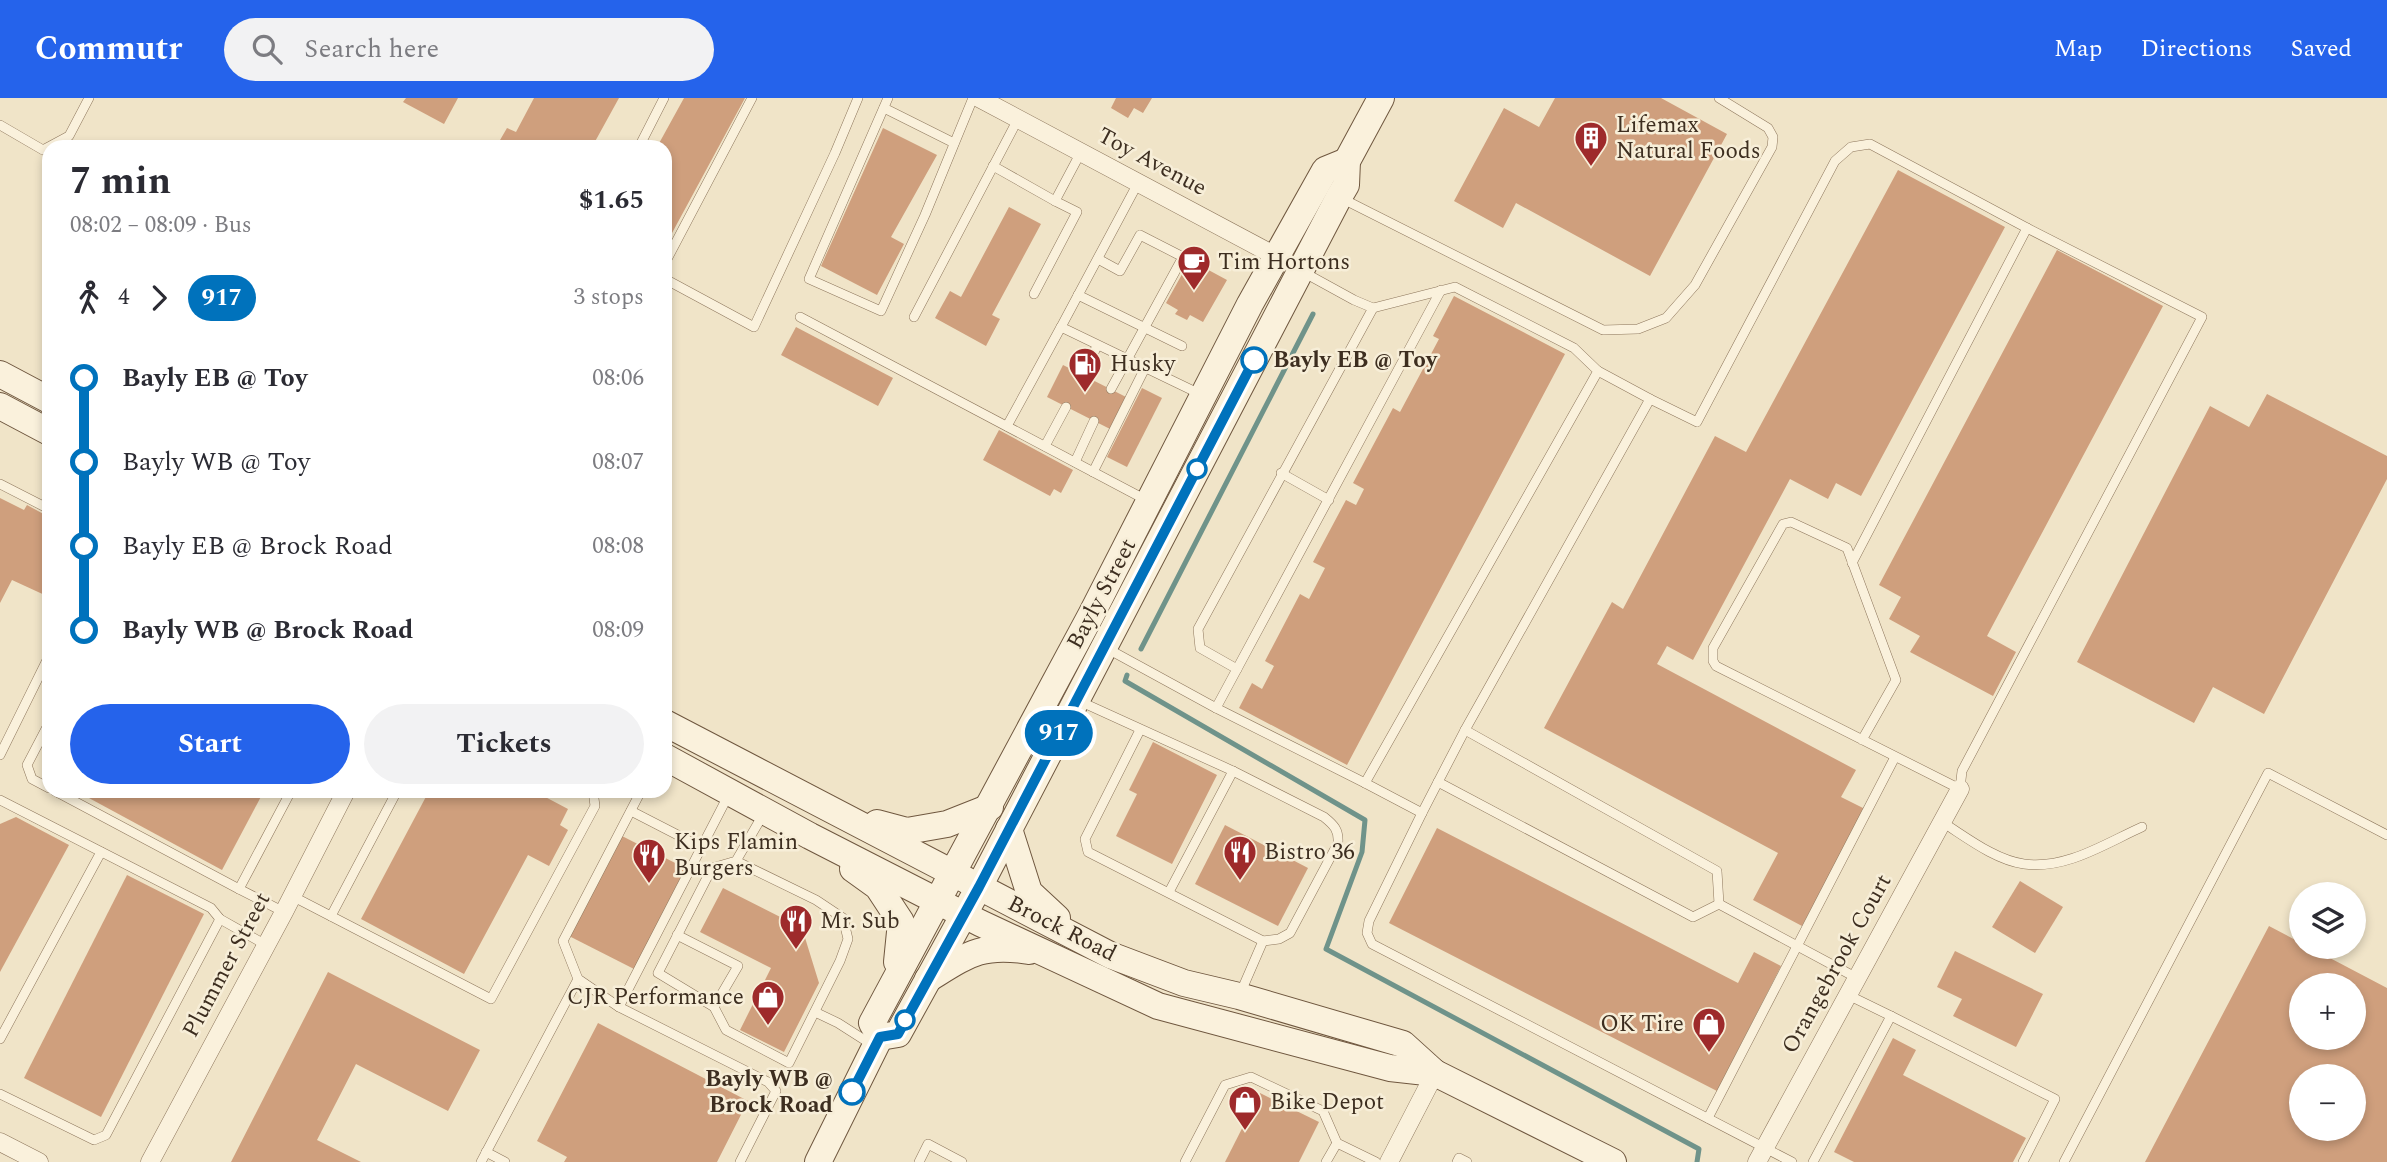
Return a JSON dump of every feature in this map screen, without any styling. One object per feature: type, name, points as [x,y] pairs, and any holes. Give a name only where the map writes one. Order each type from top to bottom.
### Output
[{"type":"main road","name":"Bayly Street","points":[[818,1162],[878,1042],[898,1034],[979,887],[1346,185],[1348,161],[1381,98]]},
{"type":"main road","name":"Bayly Street","points":[[878,1042],[872,1023],[894,979],[990,807],[1276,256],[1325,170],[1348,161]]},
{"type":"main road","points":[[0,374],[42,396]]},
{"type":"main road","points":[[0,406],[42,428]]},
{"type":"main road","name":"Brock Road","points":[[672,727],[1110,955],[1184,983],[1240,996],[1403,1044],[1435,1073],[1614,1162]]},
{"type":"main road","name":"Brock Road","points":[[672,761],[810,836],[963,914],[1157,1006],[1390,1068],[1435,1073]]},
{"type":"main road","points":[[831,810],[907,831],[947,824],[990,807]]},
{"type":"main road","points":[[1009,829],[1029,892],[1050,913],[1110,955]]},
{"type":"main road","points":[[810,836],[877,887],[901,922],[901,941],[894,979]]},
{"type":"main road","points":[[927,979],[974,951],[1009,948],[1044,954]]},
{"type":"street","name":"Toy Avenue","points":[[979,98],[1301,271]]},
{"type":"street","name":"Orangebrook Court","points":[[1761,1155],[1960,789]]},
{"type":"street","name":"Plummer Street","points":[[150,1162],[342,798]]},
{"type":"street","points":[[1389,1162],[1435,1073]]},
{"type":"street","points":[[0,1142],[39,1162]]},
{"type":"lane","points":[[62,140],[69,136],[89,98]]},
{"type":"lane","points":[[643,140],[664,98]]},
{"type":"lane","points":[[672,249],[752,98]]},
{"type":"lane","points":[[672,283],[754,327],[858,98]]},
{"type":"lane","points":[[888,98],[809,279],[881,311],[973,98]]},
{"type":"lane","points":[[1339,197],[1603,330],[1638,329],[1666,318],[1695,285],[1772,147],[1773,137],[1768,128],[1719,98]]},
{"type":"lane","points":[[884,108],[954,143]]},
{"type":"lane","points":[[914,317],[1018,119]]},
{"type":"lane","points":[[0,125],[42,149]]},
{"type":"lane","points":[[1301,271],[1354,300],[1373,307],[1455,287],[1574,348],[1598,371],[1697,422],[1835,161],[1851,147],[1870,144],[2202,317],[1962,771],[1960,789],[1895,757],[1716,666],[1713,661],[1713,648],[1783,524],[1791,522],[1847,548],[1896,680],[1862,740]]},
{"type":"lane","points":[[1055,201],[1081,152]]},
{"type":"lane","points":[[993,166],[1077,212],[1034,294]]},
{"type":"lane","points":[[1007,426],[1138,183]]},
{"type":"lane","points":[[1852,563],[2027,228]]},
{"type":"lane","points":[[1097,259],[1120,271],[1140,235],[1183,257],[1111,389]]},
{"type":"lane","points":[[1216,708],[1441,290]]},
{"type":"lane","points":[[1078,295],[1182,346]]},
{"type":"lane","points":[[1237,669],[1200,648],[1198,629],[1373,307]]},
{"type":"lane","points":[[800,317],[1149,502]]},
{"type":"lane","points":[[1061,327],[1203,396]]},
{"type":"lane","points":[[1083,375],[1097,346]]},
{"type":"lane","points":[[1093,472],[1145,368]]},
{"type":"lane","points":[[1365,783],[1598,371]]},
{"type":"lane","points":[[1650,399],[1465,730],[1369,921],[1367,933],[1372,944],[1708,1118],[1761,1155],[1792,1162]]},
{"type":"lane","points":[[1045,446],[1066,407]]},
{"type":"lane","points":[[1075,462],[1094,421]]},
{"type":"lane","points":[[1281,473],[1329,500]]},
{"type":"lane","points":[[0,484],[42,505]]},
{"type":"lane","points":[[1104,648],[1422,813]]},
{"type":"lane","points":[[0,755],[42,670]]},
{"type":"lane","points":[[1077,700],[1233,771],[1324,817],[1335,826],[1339,836],[1338,843],[1290,933],[1279,939],[1263,941],[1088,852],[1085,839],[1140,730]]},
{"type":"lane","points":[[1465,730],[1717,870],[1718,904]]},
{"type":"lane","points":[[42,736],[27,765],[32,779],[42,784]]},
{"type":"lane","points":[[1708,1118],[1895,757]]},
{"type":"lane","points":[[1169,892],[1233,771]]},
{"type":"lane","points":[[2064,1162],[2268,773],[2387,835]]},
{"type":"lane","points":[[1438,782],[1693,917],[1718,904]]},
{"type":"lane","points":[[619,1007],[730,793]]},
{"type":"lane","points":[[68,798],[284,912]]},
{"type":"lane","points":[[239,889],[287,798]]},
{"type":"lane","points":[[331,916],[393,798]]},
{"type":"lane","points":[[292,896],[491,999],[594,806],[593,798]]},
{"type":"lane","points":[[638,798],[563,942],[578,979],[619,1007],[768,1082],[776,1090],[740,1162]]},
{"type":"lane","points":[[0,800],[211,908],[220,919],[266,945]]},
{"type":"lane","points":[[631,811],[701,847]]},
{"type":"lane","points":[[736,861],[765,812]]},
{"type":"lane","points":[[1942,822],[2006,858],[2022,864],[2038,865],[2070,860],[2142,827]]},
{"type":"lane","points":[[0,1039],[102,852]]},
{"type":"lane","points":[[736,861],[816,900],[843,918],[848,939],[841,961],[789,1063],[726,1030],[714,1007],[658,973],[712,867],[736,861]]},
{"type":"lane","points":[[1718,904],[1857,978]]},
{"type":"lane","points":[[0,1094],[94,1139],[106,1135],[220,919]]},
{"type":"lane","points":[[677,935],[738,966],[714,1007]]},
{"type":"lane","points":[[1240,996],[1263,941]]},
{"type":"lane","points":[[481,1162],[578,979]]},
{"type":"lane","points":[[1848,995],[2055,1099],[2023,1162]]},
{"type":"lane","points":[[815,1012],[878,1042]]},
{"type":"lane","points":[[1813,1162],[1891,1016]]},
{"type":"lane","points":[[1185,1162],[1225,1085],[1251,1077],[1323,1111],[1337,1143],[1376,1162]]},
{"type":"lane","points":[[1326,1162],[1337,1143]]},
{"type":"lane","points":[[919,1162],[928,1144],[962,1162]]},
{"type":"lane","points":[[486,1152],[505,1162]]},
{"type":"lane","points":[[1457,1162],[1459,1158],[1467,1162]]},
{"type":"building","points":[[406,98],[458,98],[444,124],[403,102]]},
{"type":"building","points":[[534,98],[619,98],[596,140],[500,140],[507,128],[516,132]]},
{"type":"building","points":[[684,98],[745,98],[672,233],[672,140],[661,140]]},
{"type":"building","points":[[1116,98],[1152,98],[1143,113],[1134,108],[1128,118],[1111,108]]},
{"type":"building","name":"Lifemax Natural Foods","points":[[1555,98],[1661,98],[1727,134],[1650,276],[1516,203],[1503,228],[1454,201],[1504,108],[1539,127]]},
{"type":"building","points":[[883,128],[937,155],[891,237],[904,244],[877,295],[821,266]]},
{"type":"building","points":[[1898,170],[2005,227],[1861,496],[1836,483],[1828,499],[1790,479],[1693,660],[1667,646],[1657,664],[1856,770],[1841,797],[1865,809],[1802,926],[1753,900],[1778,853],[1544,728],[1612,602],[1623,609],[1715,436],[1746,452]]},
{"type":"building","points":[[1009,207],[1041,224],[992,315],[1000,319],[986,346],[935,318],[950,291],[961,297]]},
{"type":"building","points":[[2057,250],[2163,306],[1987,636],[2016,652],[1993,696],[1910,652],[1920,636],[1889,619],[1901,597],[1879,585]]},
{"type":"building","points":[[1190,260],[1227,280],[1203,322],[1190,315],[1187,320],[1175,314],[1178,310],[1166,303]]},
{"type":"building","points":[[1454,296],[1565,354],[1347,765],[1239,708],[1252,683],[1262,689],[1274,666],[1265,661],[1300,594],[1309,599],[1325,568],[1313,562],[1346,500],[1356,505],[1364,489],[1353,483],[1393,408],[1400,412],[1439,339],[1433,336]]},
{"type":"building","points":[[796,327],[893,378],[878,406],[781,355]]},
{"type":"building","points":[[1063,365],[1128,398],[1112,430],[1047,397]]},
{"type":"building","points":[[1142,388],[1162,398],[1127,467],[1107,457]]},
{"type":"building","points":[[2267,394],[2387,456],[2387,479],[2264,714],[2213,687],[2194,723],[2077,662],[2210,406],[2249,427]]},
{"type":"building","points":[[999,430],[1073,470],[1061,493],[1054,489],[1050,496],[983,460]]},
{"type":"building","points":[[0,498],[24,510],[27,505],[42,513],[42,594],[12,580],[0,603]]},
{"type":"building","points":[[1153,742],[1217,775],[1172,864],[1116,836],[1137,794],[1129,790]]},
{"type":"building","points":[[89,798],[260,798],[222,870]]},
{"type":"building","points":[[425,798],[547,798],[568,809],[560,825],[568,830],[549,866],[528,855],[464,974],[361,919]]},
{"type":"building","points":[[16,817],[69,845],[0,972],[0,824]]},
{"type":"building","points":[[1225,825],[1308,868],[1278,926],[1195,884]]},
{"type":"building","points":[[1437,828],[1738,983],[1754,952],[1781,966],[1717,1091],[1389,923]]},
{"type":"building","points":[[620,835],[687,869],[636,970],[569,936]]},
{"type":"building","points":[[127,875],[204,914],[101,1117],[24,1078]]},
{"type":"building","points":[[2020,881],[2063,907],[2035,953],[1992,927]]},
{"type":"building","points":[[723,888],[802,928],[819,983],[784,1052],[740,1030],[771,968],[700,932]]},
{"type":"building","points":[[2269,926],[2289,937],[2289,959],[2332,959],[2358,973],[2289,973],[2289,1050],[2366,1050],[2366,977],[2387,988],[2387,1162],[2145,1162]]},
{"type":"building","points":[[1955,951],[2043,994],[2016,1047],[1953,1016],[1962,999],[1937,987]]},
{"type":"building","points":[[328,972],[480,1050],[448,1111],[356,1064],[317,1140],[361,1162],[231,1162]]},
{"type":"building","points":[[598,1023],[748,1101],[717,1162],[564,1162],[567,1157],[537,1141]]},
{"type":"building","points":[[1893,1038],[1916,1050],[1903,1075],[2026,1138],[2013,1162],[1854,1162],[1834,1152]]},
{"type":"building","points":[[1260,1093],[1319,1122],[1299,1162],[1225,1162]]},
{"type":"waterway","points":[[1141,649],[1313,314]]},
{"type":"waterway","points":[[1127,675],[1125,681],[1365,820],[1362,852],[1326,949],[1699,1149],[1697,1162]]},
{"type":"bus line","name":"917","points":[[852,1092],[880,1037],[898,1034],[979,887],[1254,360]]},
{"type":"place","name":"Lifemax Natural Foods","points":[[1591,168]]},
{"type":"place","name":"Tim Hortons","points":[[1194,292]]},
{"type":"place","name":"Bayly EB @ Toy","points":[[1254,360]]},
{"type":"place","name":"Husky","points":[[1085,394]]},
{"type":"place","name":"Bistro 36","points":[[1240,882]]},
{"type":"place","name":"Kips Flamin Burgers","points":[[649,885]]},
{"type":"place","name":"Mr. Sub","points":[[796,951]]},
{"type":"place","name":"CJR Performance","points":[[768,1027]]},
{"type":"place","name":"OK Tire","points":[[1709,1054]]},
{"type":"place","name":"Bayly WB @ Brock Road","points":[[852,1092]]},
{"type":"place","name":"Bike Depot","points":[[1245,1132]]}]
